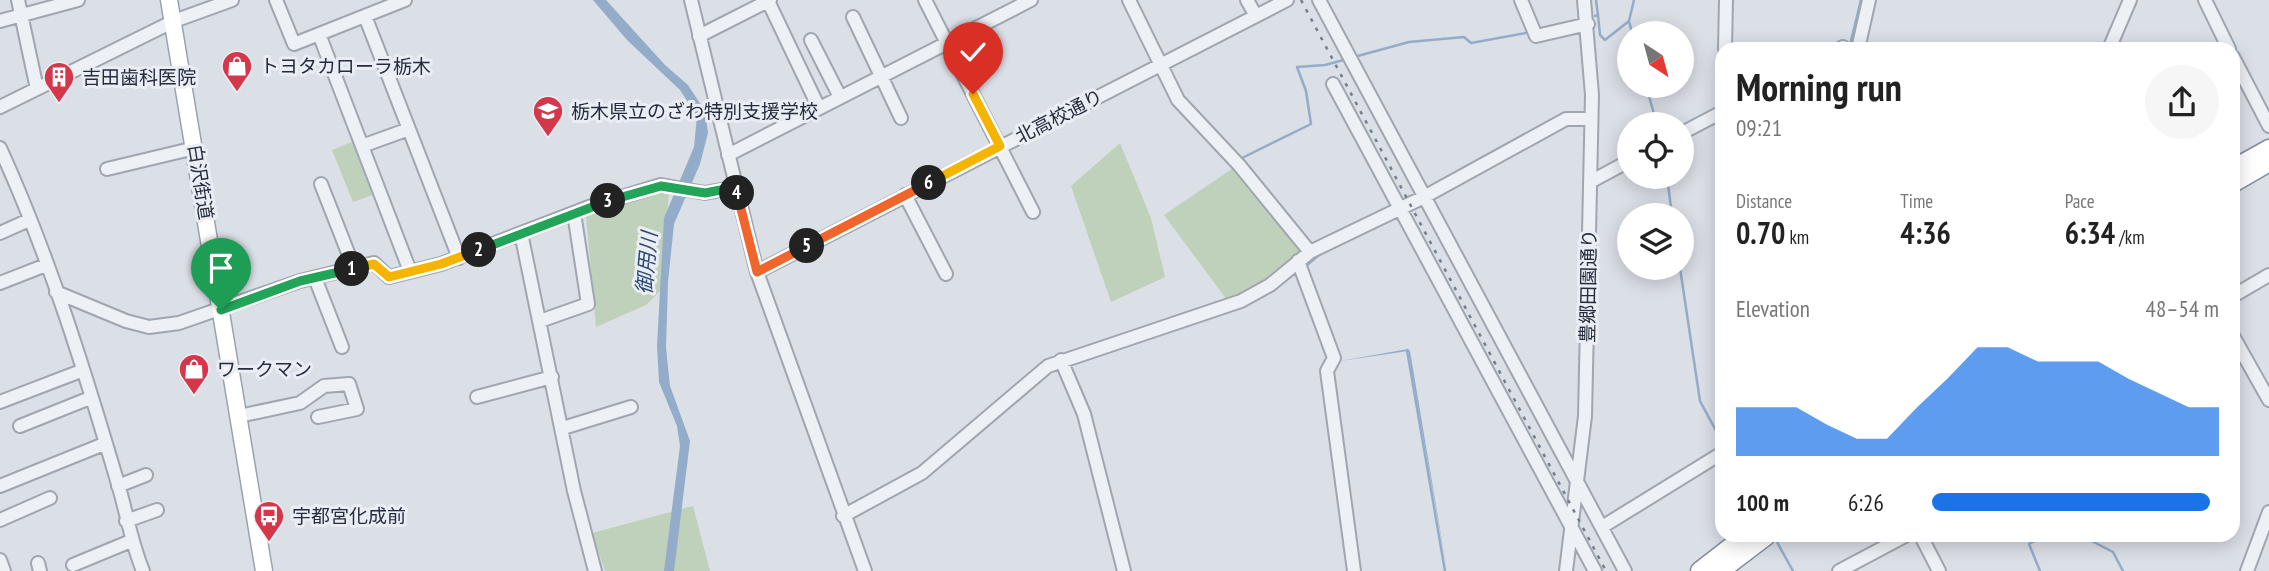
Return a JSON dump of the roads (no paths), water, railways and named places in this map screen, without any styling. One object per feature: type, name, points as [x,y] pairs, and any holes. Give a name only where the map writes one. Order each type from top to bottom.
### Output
[{"type":"highway","points":[[2240,179],[2269,148]]},
{"type":"highway","points":[[2240,167],[2260,160]]},
{"type":"highway","points":[[2240,182],[2269,171]]},
{"type":"highway","points":[[1700,571],[1737,542]]},
{"type":"highway","points":[[1720,571],[1758,542]]},
{"type":"main road","name":"白沢街道","points":[[169,0],[264,571]]},
{"type":"street","points":[[18,0],[37,89]]},
{"type":"street","points":[[0,21],[78,0]]},
{"type":"street","points":[[0,107],[174,21],[232,0]]},
{"type":"street","points":[[276,0],[294,44],[405,0]]},
{"type":"street","points":[[691,0],[757,272],[865,571]]},
{"type":"street","points":[[925,0],[1033,212]]},
{"type":"street","points":[[728,155],[1031,0]]},
{"type":"street","points":[[1129,0],[1178,100],[1239,165],[1310,253]]},
{"type":"street","points":[[1247,0],[1256,16]]},
{"type":"street","name":"北高校通り","points":[[757,272],[1287,0]]},
{"type":"street","points":[[1319,0],[1625,571]]},
{"type":"street","points":[[1521,0],[1536,36],[1588,24]]},
{"type":"street","name":"豊郷田園通り","points":[[1566,571],[1585,416],[1591,119],[1588,24],[1584,0]]},
{"type":"street","points":[[1725,42],[1726,0]]},
{"type":"street","points":[[1860,42],[1869,0]]},
{"type":"street","points":[[2112,42],[2130,0]]},
{"type":"street","points":[[2205,0],[2226,42]]},
{"type":"street","points":[[699,36],[769,1],[819,108]]},
{"type":"street","points":[[365,16],[459,258]]},
{"type":"street","points":[[853,17],[901,118]]},
{"type":"street","points":[[319,34],[410,271]]},
{"type":"street","points":[[811,40],[840,97]]},
{"type":"street","points":[[2240,70],[2269,125]]},
{"type":"street","points":[[1333,84],[1595,571]]},
{"type":"street","points":[[1694,127],[1715,116]]},
{"type":"street","points":[[843,516],[893,492],[922,473],[1048,366],[1241,301],[1270,285],[1310,253],[1424,197],[1566,119],[1591,119]]},
{"type":"street","points":[[362,146],[409,129]]},
{"type":"street","points":[[0,148],[56,292],[118,486],[141,570]]},
{"type":"street","points":[[107,169],[195,148]]},
{"type":"street","points":[[1590,182],[1617,167]]},
{"type":"street","points":[[321,184],[354,268]]},
{"type":"street","points":[[56,292],[126,321],[149,327],[179,323],[315,278],[354,268],[374,264],[389,277],[459,258],[575,212],[661,186],[705,193],[736,187]]},
{"type":"street","points":[[905,195],[946,274]]},
{"type":"street","points":[[540,321],[588,304],[575,212]]},
{"type":"street","points":[[0,233],[29,220]]},
{"type":"street","points":[[521,233],[574,491],[595,571]]},
{"type":"street","points":[[1298,261],[1334,358],[1327,371],[1354,571]]},
{"type":"street","points":[[0,284],[46,265]]},
{"type":"street","points":[[2240,292],[2269,275]]},
{"type":"street","points":[[315,278],[342,347]]},
{"type":"street","points":[[2240,348],[2269,400]]},
{"type":"street","points":[[1061,360],[1084,414],[1124,571]]},
{"type":"street","points":[[0,402],[81,371]]},
{"type":"street","points":[[477,397],[552,377]]},
{"type":"street","points":[[239,416],[300,403],[324,386],[349,384],[357,409],[318,417]]},
{"type":"street","points":[[20,426],[90,398]]},
{"type":"street","points":[[563,428],[631,407]]},
{"type":"street","points":[[0,486],[104,443]]},
{"type":"street","points":[[1602,527],[1715,457]]},
{"type":"street","points":[[118,486],[146,475]]},
{"type":"street","points":[[0,520],[50,498]]},
{"type":"street","points":[[126,521],[157,510]]},
{"type":"street","points":[[2247,571],[2269,512]]},
{"type":"street","points":[[73,565],[131,541]]},
{"type":"street","points":[[1839,571],[1894,542]]},
{"type":"street","points":[[1924,542],[1940,571]]},
{"type":"street","points":[[0,562],[4,571]]},
{"type":"water","points":[[593,0],[606,0],[665,65],[688,85],[705,111],[708,133],[700,164],[674,224],[668,282],[666,348],[670,386],[690,441],[674,571],[664,571],[680,446],[677,426],[659,382],[657,346],[664,218],[694,147],[697,116],[680,90],[627,40]]},
{"type":"water","points":[[1408,349],[1447,571],[1408,351],[1340,361]]},
{"type":"waterway","points":[[1596,0],[1598,15]]},
{"type":"waterway","points":[[1629,21],[1634,0]]},
{"type":"waterway","points":[[1851,42],[1861,0]]},
{"type":"waterway","points":[[1595,16],[1598,15],[1600,35],[1605,40],[1617,30]]},
{"type":"waterway","points":[[1354,57],[1409,42],[1464,37],[1471,43],[1531,32]]},
{"type":"waterway","points":[[1313,246],[1242,158],[1311,124],[1306,91],[1297,67],[1325,65],[1347,59]]},
{"type":"waterway","points":[[1649,98],[1654,112]]},
{"type":"waterway","points":[[1669,189],[1670,203]]},
{"type":"waterway","points":[[1306,266],[1320,254]]},
{"type":"waterway","points":[[1682,280],[1700,401],[1715,429]]},
{"type":"waterway","points":[[1407,350],[1445,571]]},
{"type":"waterway","points":[[1777,542],[1793,571]]},
{"type":"waterway","points":[[2032,542],[2029,544],[2040,571]]},
{"type":"waterway","points":[[2094,542],[2113,552],[2123,571]]},
{"type":"railway","points":[[1301,0],[1606,571]]},
{"type":"place","name":"トヨタカローラ栃木","points":[[237,93]]},
{"type":"place","name":"吉田歯科医院","points":[[59,104]]},
{"type":"place","name":"栃木県立のざわ特別支援学校","points":[[548,138]]},
{"type":"place","name":"ワークマン","points":[[194,396]]},
{"type":"place","name":"宇都宮化成前","points":[[269,543]]},
{"type":"water label","name":"御用川","points":[[647,263]]}]
